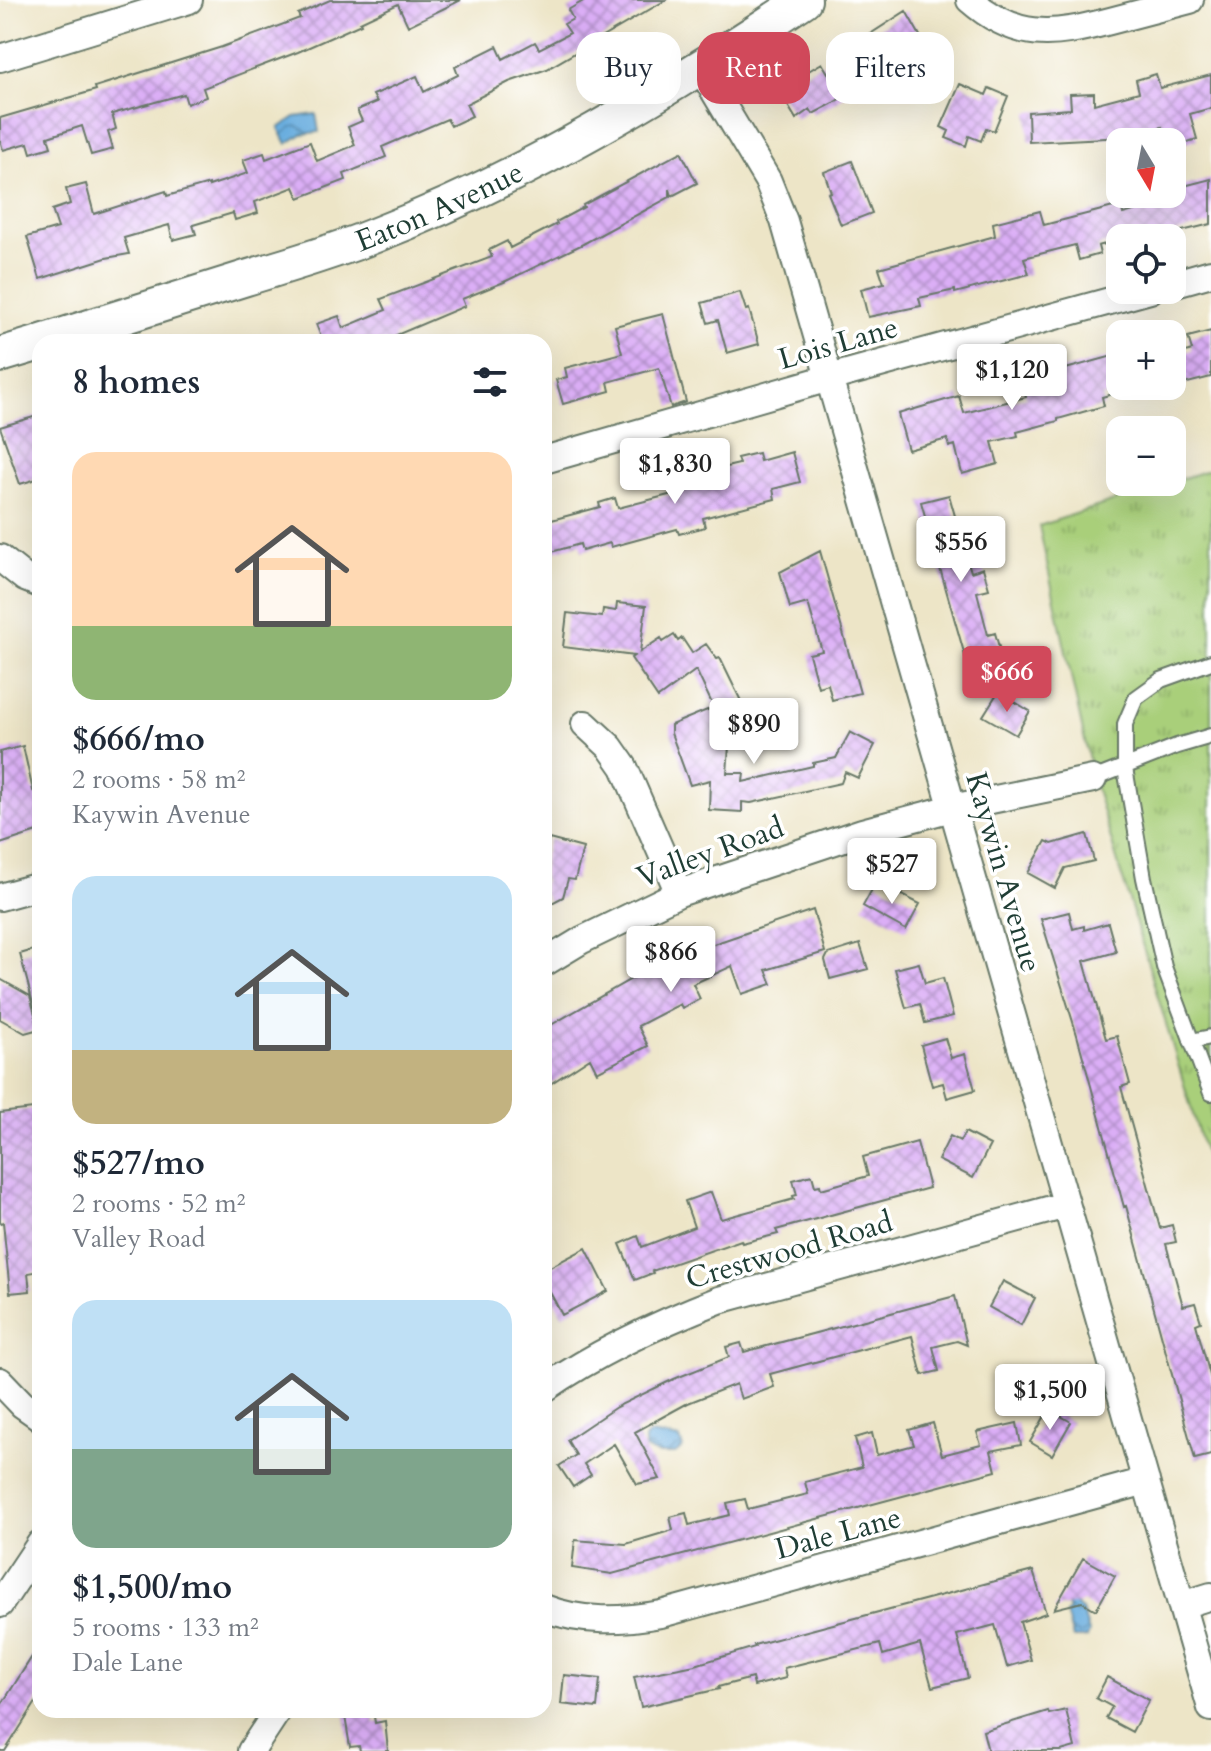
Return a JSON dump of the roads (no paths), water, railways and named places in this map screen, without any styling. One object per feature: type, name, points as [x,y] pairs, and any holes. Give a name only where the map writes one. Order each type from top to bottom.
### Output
[{"type":"street","points":[[0,58],[189,0]]},
{"type":"street","name":"Eaton Avenue","points":[[756,32],[804,0]]},
{"type":"street","points":[[970,0],[1005,25],[1024,31],[1054,33],[1190,0]]},
{"type":"street","name":"Eaton Avenue","points":[[66,334],[372,237],[513,173],[697,71]]},
{"type":"street","name":"Kaywin Avenue","points":[[721,104],[776,200],[1211,1708]]},
{"type":"street","points":[[1186,280],[1211,273]]},
{"type":"street","name":"Lois Lane","points":[[552,458],[1106,302]]},
{"type":"street","name":"Eaton Avenue","points":[[0,355],[32,345]]},
{"type":"street","points":[[0,558],[32,581]]},
{"type":"street","points":[[585,724],[610,747],[624,767],[679,893]]},
{"type":"street","name":"Valley Road","points":[[552,958],[582,940],[679,893],[862,832],[952,808],[1093,779]]},
{"type":"street","points":[[0,897],[32,888]]},
{"type":"street","name":"Crestwood Road","points":[[552,1384],[618,1344],[667,1320],[719,1300],[1066,1205]]},
{"type":"street","points":[[0,1381],[32,1411]]},
{"type":"street","name":"Dale Lane","points":[[552,1611],[596,1620],[630,1620],[661,1614],[1146,1481]]},
{"type":"street","points":[[0,1604],[32,1556]]},
{"type":"street","points":[[1182,1605],[1211,1596]]},
{"type":"street","points":[[258,1748],[274,1718]]},
{"type":"lane","points":[[1211,662],[1161,680],[1136,698],[1125,724],[1125,768],[1144,878],[1164,967],[1211,1093]]},
{"type":"lane","points":[[1093,779],[1211,736]]},
{"type":"lane","points":[[1191,1041],[1211,1037]]},
{"type":"water","points":[[316,114],[319,132],[302,134],[287,144],[279,128],[295,117]]},
{"type":"water","points":[[650,1434],[680,1439],[683,1448],[675,1454],[657,1454],[645,1448],[645,1438]]},
{"type":"water","points":[[1075,1603],[1082,1610],[1089,1633],[1087,1638],[1073,1638],[1066,1614],[1069,1610],[1067,1605]]}]
